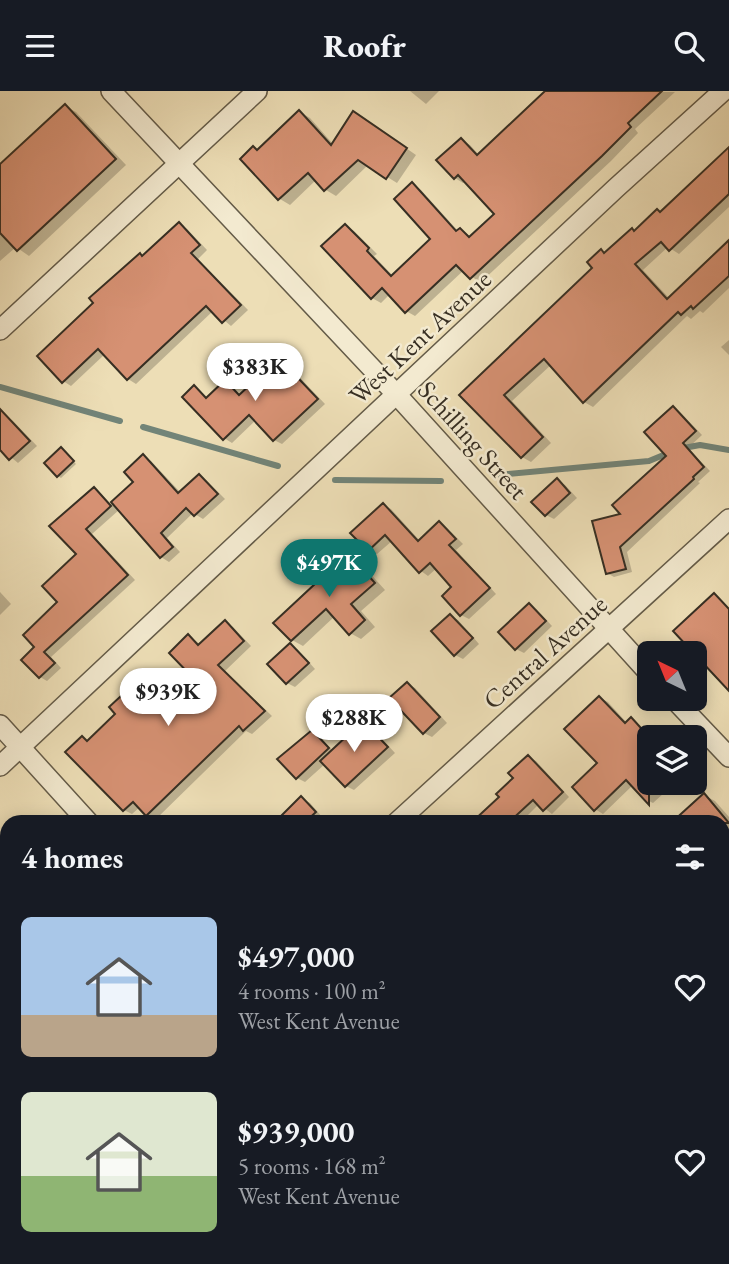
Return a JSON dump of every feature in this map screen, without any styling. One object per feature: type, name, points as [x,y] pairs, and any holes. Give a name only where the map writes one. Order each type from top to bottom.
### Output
[{"type":"street","name":"Schilling Street","points":[[111,91],[397,395],[637,661]]},
{"type":"street","points":[[0,330],[257,91]]},
{"type":"street","name":"West Kent Avenue","points":[[0,766],[723,91]]},
{"type":"street","name":"Central Avenue","points":[[405,815],[729,519]]},
{"type":"street","points":[[685,711],[729,757]]},
{"type":"street","points":[[0,725],[82,815]]},
{"type":"building","points":[[545,91],[662,91],[628,123],[631,127],[602,156],[470,279],[456,265],[405,313],[382,288],[371,299],[321,246],[345,224],[391,276],[430,239],[394,199],[412,182],[456,231],[460,228],[469,237],[494,214],[458,175],[454,179],[436,160],[461,138],[477,155]]},
{"type":"building","points":[[65,104],[116,159],[17,251],[0,233],[0,164]]},
{"type":"building","points":[[299,110],[331,145],[353,111],[407,148],[386,179],[358,160],[324,191],[308,173],[278,200],[240,159],[253,146],[257,150]]},
{"type":"building","points":[[729,147],[729,194],[669,251],[661,242],[635,264],[667,299],[729,240],[729,276],[693,309],[691,306],[681,315],[678,312],[583,403],[544,359],[504,395],[543,437],[521,458],[459,395],[592,268],[587,262],[601,249],[604,253],[632,228],[634,231],[657,209],[660,212]]},
{"type":"building","points":[[179,222],[200,245],[191,253],[241,305],[222,323],[206,306],[127,380],[98,349],[62,383],[37,356],[93,303],[89,298],[140,253],[142,256]]},
{"type":"building","points":[[279,358],[318,399],[273,441],[249,415],[223,440],[182,397],[194,385],[206,398],[225,380],[239,395]]},
{"type":"building","points":[[673,406],[696,431],[683,443],[704,467],[620,547],[626,569],[606,574],[592,521],[620,514],[612,505],[666,456],[644,432]]},
{"type":"building","points":[[0,409],[30,441],[9,460],[0,450]]},
{"type":"building","points":[[61,447],[74,461],[57,477],[44,463]]},
{"type":"building","points":[[143,454],[178,493],[199,474],[218,494],[194,516],[186,508],[161,533],[173,547],[160,558],[111,502],[133,482],[124,472]]},
{"type":"building","points":[[557,478],[570,493],[545,516],[531,502]]},
{"type":"building","points":[[94,487],[111,506],[86,529],[128,575],[44,652],[55,663],[39,678],[21,660],[34,647],[23,635],[57,602],[42,586],[76,554],[49,526]]},
{"type":"building","points":[[383,503],[418,541],[439,521],[456,539],[449,545],[490,588],[460,616],[442,596],[451,587],[430,563],[419,573],[385,535],[368,551],[350,533]]},
{"type":"building","points":[[346,551],[375,583],[351,604],[365,620],[349,635],[326,609],[291,641],[273,623]]},
{"type":"building","points":[[714,593],[729,609],[729,691],[707,667],[707,641],[682,641],[673,631]]},
{"type":"building","points":[[529,603],[546,621],[515,650],[498,632]]},
{"type":"building","points":[[450,614],[473,638],[454,656],[431,631]]},
{"type":"building","points":[[225,620],[244,641],[218,665],[265,711],[243,731],[239,726],[147,815],[133,802],[123,811],[65,752],[82,736],[87,741],[115,714],[109,707],[134,684],[163,715],[198,683],[169,653],[188,634],[198,645]]},
{"type":"building","points":[[290,643],[309,663],[286,684],[267,664]]},
{"type":"building","points":[[407,682],[440,717],[423,734],[389,698]]},
{"type":"building","points":[[599,696],[625,723],[631,717],[638,725],[637,792],[626,780],[594,811],[572,787],[597,763],[564,729]]},
{"type":"building","points":[[363,721],[388,747],[345,787],[320,761]]},
{"type":"building","points":[[312,730],[329,748],[296,779],[277,759]]},
{"type":"building","points":[[528,755],[563,792],[543,811],[533,800],[517,815],[480,815],[499,797],[496,794],[513,778],[508,773]]},
{"type":"building","points":[[640,795],[649,795],[649,805]]},
{"type":"building","points":[[702,795],[706,795],[722,815],[680,815]]},
{"type":"building","points":[[301,796],[316,812],[313,815],[282,815]]},
{"type":"waterway","points":[[0,387],[120,421]]},
{"type":"waterway","points":[[143,427],[278,466]]},
{"type":"waterway","points":[[497,475],[649,461],[678,449],[700,445],[729,450]]},
{"type":"waterway","points":[[335,480],[441,481]]}]
